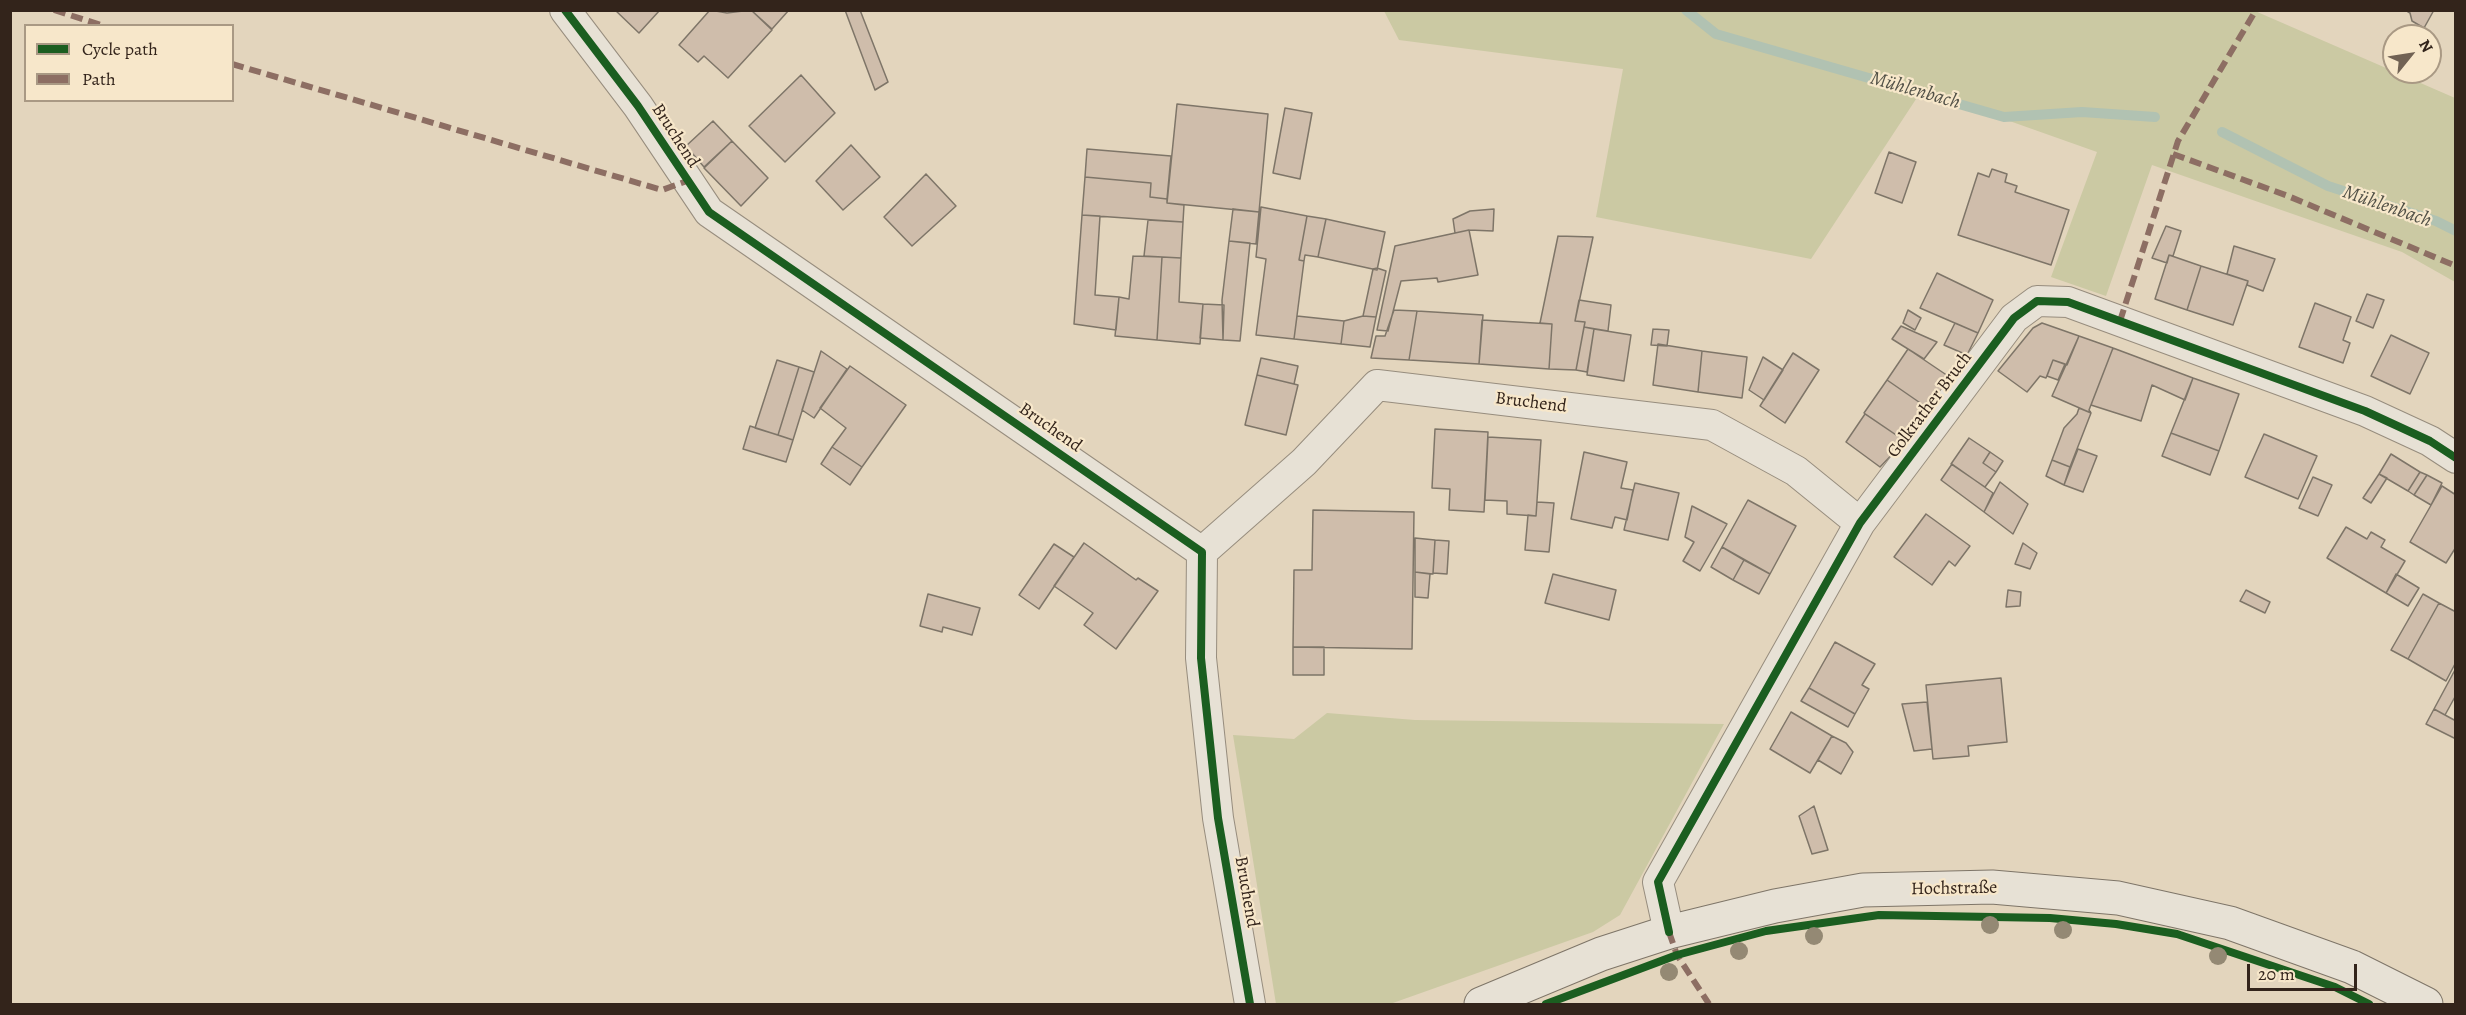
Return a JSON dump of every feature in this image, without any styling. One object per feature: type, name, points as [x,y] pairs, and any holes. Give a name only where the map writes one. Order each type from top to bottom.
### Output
[{"type":"main road","name":"Hochstraße","points":[[1481,1005],[1601,954],[1669,932],[1775,906],[1863,890],[1992,887],[2118,898],[2230,924],[2352,967],[2426,1005]]},
{"type":"street","name":"Bruchend","points":[[565,10],[638,106],[709,212],[1202,552]]},
{"type":"street","name":"Golkrather Bruch","points":[[1669,932],[1658,882],[1860,523],[2014,318],[2037,301],[2068,302],[2366,411],[2430,441],[2456,458]]},
{"type":"street","name":"Bruchend","points":[[1250,1005],[1215,795],[1201,658],[1202,552],[1304,462],[1377,385],[1712,425],[1796,471],[1860,523]]},
{"type":"shaded area","points":[[1384,11],[2255,11],[2382,66],[2382,84],[2423,84],[2455,98],[2455,282],[2402,252],[2152,165],[2106,296],[2051,277],[2097,152],[1922,90],[1811,259],[1596,217],[1623,69],[1399,40]]},
{"type":"shaded area","points":[[1327,713],[1415,720],[1724,724],[1620,915],[1593,932],[1390,1004],[1276,1004],[1233,735],[1294,739]]},
{"type":"building","points":[[615,10],[660,10],[639,33]]},
{"type":"building","points":[[710,10],[727,13],[751,10],[772,30],[728,78],[704,56],[698,62],[679,45]]},
{"type":"building","points":[[751,10],[789,10],[772,29]]},
{"type":"building","points":[[845,10],[860,10],[888,82],[875,90]]},
{"type":"building","points":[[2405,10],[2434,10],[2426,24],[2417,24],[2412,21],[2410,13]]},
{"type":"building","points":[[801,75],[835,113],[785,162],[749,126]]},
{"type":"building","points":[[1177,104],[1268,114],[1259,212],[1167,203]]},
{"type":"building","points":[[1285,108],[1312,113],[1300,179],[1273,173]]},
{"type":"building","points":[[713,121],[732,141],[704,167],[686,146]]},
{"type":"building","points":[[732,141],[768,178],[741,206],[704,168]]},
{"type":"building","points":[[851,145],[880,177],[843,210],[816,181]]},
{"type":"building","points":[[1087,149],[1171,156],[1167,199],[1150,197],[1151,183],[1085,177]]},
{"type":"building","points":[[1889,152],[1916,162],[1902,203],[1875,193]]},
{"type":"building","points":[[1992,169],[2007,174],[2005,182],[2017,186],[2015,192],[2069,210],[2051,265],[1958,235],[1978,173],[1989,177]]},
{"type":"building","points":[[926,174],[956,206],[912,246],[884,217]]},
{"type":"building","points":[[1085,177],[1151,183],[1150,197],[1167,199],[1167,203],[1184,205],[1183,222],[1082,215]]},
{"type":"building","points":[[1261,207],[1307,216],[1299,260],[1304,261],[1294,339],[1256,335],[1266,259],[1256,257]]},
{"type":"building","points":[[1233,209],[1259,212],[1256,244],[1229,241]]},
{"type":"building","points":[[1494,209],[1493,231],[1469,230],[1455,233],[1453,219],[1470,211]]},
{"type":"building","points":[[1082,215],[1100,216],[1095,295],[1119,297],[1116,330],[1074,324]]},
{"type":"building","points":[[1307,216],[1326,219],[1318,257],[1305,255],[1304,261],[1299,260]]},
{"type":"building","points":[[1326,219],[1385,232],[1377,270],[1318,257]]},
{"type":"building","points":[[1148,220],[1183,222],[1181,258],[1144,256]]},
{"type":"building","points":[[2166,226],[2181,231],[2173,256],[2169,255],[2167,263],[2152,258]]},
{"type":"building","points":[[1469,230],[1478,275],[1438,282],[1437,278],[1401,281],[1388,331],[1377,330],[1395,246]]},
{"type":"building","points":[[1558,236],[1593,237],[1575,321],[1585,322],[1576,370],[1549,369],[1552,324],[1540,323]]},
{"type":"building","points":[[1229,241],[1250,243],[1240,341],[1223,340],[1222,300]]},
{"type":"building","points":[[2234,246],[2275,259],[2263,291],[2247,285],[2248,281],[2227,274]]},
{"type":"building","points":[[2169,255],[2201,266],[2187,310],[2155,299]]},
{"type":"building","points":[[1133,256],[1162,257],[1157,340],[1115,336],[1119,297],[1129,299]]},
{"type":"building","points":[[1162,257],[1181,258],[1179,302],[1203,304],[1200,344],[1157,340]]},
{"type":"building","points":[[2201,266],[2248,281],[2233,325],[2187,310]]},
{"type":"building","points":[[1373,269],[1386,271],[1376,317],[1363,316]]},
{"type":"building","points":[[1937,273],[1993,300],[1978,333],[1920,308]]},
{"type":"building","points":[[2367,294],[2384,300],[2373,328],[2356,321]]},
{"type":"building","points":[[1579,300],[1611,305],[1608,331],[1584,327],[1585,322],[1575,321]]},
{"type":"building","points":[[2315,303],[2351,317],[2343,340],[2350,343],[2343,363],[2299,347]]},
{"type":"building","points":[[1203,304],[1224,305],[1223,340],[1200,338]]},
{"type":"building","points":[[1394,310],[1417,311],[1409,360],[1371,358],[1376,336],[1385,336]]},
{"type":"building","points":[[1908,310],[1921,318],[1915,330],[1903,323]]},
{"type":"building","points":[[1417,311],[1483,315],[1479,364],[1409,360]]},
{"type":"building","points":[[1297,316],[1344,321],[1341,344],[1294,339]]},
{"type":"building","points":[[1363,316],[1376,317],[1370,347],[1341,344],[1344,321]]},
{"type":"building","points":[[1482,320],[1552,324],[1549,369],[1479,364]]},
{"type":"building","points":[[1955,323],[1978,333],[1967,355],[1944,345]]},
{"type":"building","points":[[2042,323],[2079,336],[2067,365],[2053,360],[2046,378],[2040,376],[2027,392],[1998,371],[2033,328]]},
{"type":"building","points":[[1901,326],[1937,342],[1924,359],[1892,339]]},
{"type":"building","points":[[1584,327],[1594,329],[1587,372],[1576,370]]},
{"type":"building","points":[[1594,329],[1631,335],[1624,381],[1587,375]]},
{"type":"building","points":[[1653,329],[1669,330],[1667,346],[1651,345]]},
{"type":"building","points":[[2391,335],[2429,353],[2410,394],[2371,376]]},
{"type":"building","points":[[2079,336],[2113,348],[2089,410],[2091,413],[2052,396]]},
{"type":"building","points":[[1658,344],[1702,351],[1698,392],[1653,385]]},
{"type":"building","points":[[2113,348],[2193,378],[2185,400],[2152,385],[2141,421],[2091,405]]},
{"type":"building","points":[[1908,349],[1951,378],[1929,409],[1887,380]]},
{"type":"building","points":[[821,351],[847,369],[814,418],[802,410]]},
{"type":"building","points":[[1702,351],[1747,357],[1742,398],[1698,392]]},
{"type":"building","points":[[1793,353],[1819,370],[1785,423],[1760,406]]},
{"type":"building","points":[[1763,357],[1783,370],[1764,400],[1749,390]]},
{"type":"building","points":[[1261,358],[1298,366],[1294,384],[1257,375]]},
{"type":"building","points":[[777,360],[799,367],[778,435],[755,428]]},
{"type":"building","points":[[2053,360],[2065,364],[2058,380],[2047,376]]},
{"type":"building","points":[[850,366],[906,405],[862,467],[832,447],[846,428],[820,408]]},
{"type":"building","points":[[799,367],[814,372],[793,440],[778,435]]},
{"type":"building","points":[[1257,375],[1298,385],[1286,435],[1245,425]]},
{"type":"building","points":[[2193,378],[2239,394],[2219,451],[2171,433]]},
{"type":"building","points":[[1887,380],[1929,409],[1905,441],[1864,413]]},
{"type":"building","points":[[2079,408],[2091,413],[2070,467],[2052,460],[2064,428],[2077,414]]},
{"type":"building","points":[[1865,414],[1905,441],[1880,467],[1846,442]]},
{"type":"building","points":[[750,426],[793,440],[786,462],[743,449]]},
{"type":"building","points":[[1435,429],[1488,432],[1484,512],[1449,510],[1450,489],[1432,488]]},
{"type":"building","points":[[2171,433],[2219,451],[2210,475],[2162,456]]},
{"type":"building","points":[[2264,434],[2317,456],[2298,499],[2245,477]]},
{"type":"building","points":[[1488,437],[1541,440],[1536,516],[1507,514],[1507,501],[1485,500]]},
{"type":"building","points":[[1969,438],[1990,452],[1983,463],[1996,472],[1985,487],[1951,464]]},
{"type":"building","points":[[832,447],[862,467],[850,485],[821,464]]},
{"type":"building","points":[[2078,449],[2097,456],[2083,492],[2064,485]]},
{"type":"building","points":[[1584,452],[1627,462],[1621,488],[1633,490],[1627,520],[1615,517],[1612,528],[1571,519]]},
{"type":"building","points":[[1990,452],[2003,461],[1996,472],[1983,463]]},
{"type":"building","points":[[2391,454],[2420,472],[2408,491],[2379,474]]},
{"type":"building","points":[[2052,460],[2070,467],[2064,485],[2046,476]]},
{"type":"building","points":[[1952,464],[1993,493],[1984,512],[1941,480]]},
{"type":"building","points":[[2420,472],[2427,475],[2414,495],[2408,491]]},
{"type":"building","points":[[2379,474],[2387,478],[2371,503],[2363,498]]},
{"type":"building","points":[[2427,475],[2442,483],[2431,505],[2414,495]]},
{"type":"building","points":[[2313,477],[2332,485],[2318,516],[2299,508]]},
{"type":"building","points":[[2000,482],[2028,504],[2013,534],[1984,512]]},
{"type":"building","points":[[1635,483],[1679,493],[1668,540],[1624,530]]},
{"type":"building","points":[[2442,486],[2456,495],[2456,547],[2446,563],[2410,542]]},
{"type":"building","points":[[1748,500],[1796,526],[1770,574],[1722,547]]},
{"type":"building","points":[[1537,502],[1554,503],[1549,552],[1525,550],[1528,515],[1536,516]]},
{"type":"building","points":[[1692,506],[1727,524],[1700,571],[1683,561],[1694,542],[1685,537]]},
{"type":"building","points":[[1313,510],[1414,512],[1412,649],[1293,647],[1294,570],[1312,570]]},
{"type":"building","points":[[1926,514],[1970,546],[1955,566],[1949,561],[1932,585],[1894,557]]},
{"type":"building","points":[[2346,527],[2367,539],[2371,532],[2385,540],[2381,547],[2405,561],[2386,593],[2327,558]]},
{"type":"building","points":[[1415,538],[1435,540],[1433,574],[1415,572]]},
{"type":"building","points":[[1435,540],[1449,541],[1447,574],[1433,573]]},
{"type":"building","points":[[1084,543],[1136,580],[1138,578],[1158,591],[1116,649],[1084,625],[1093,613],[1054,586]]},
{"type":"building","points":[[2023,543],[2037,553],[2030,569],[2015,564]]},
{"type":"building","points":[[1054,544],[1074,557],[1039,609],[1019,595]]},
{"type":"building","points":[[1722,547],[1744,560],[1733,580],[1711,567]]},
{"type":"building","points":[[1744,560],[1770,574],[1759,594],[1733,580]]},
{"type":"building","points":[[1415,572],[1430,574],[1428,598],[1415,597]]},
{"type":"building","points":[[1553,574],[1616,590],[1609,620],[1545,603]]},
{"type":"building","points":[[2396,574],[2419,588],[2408,606],[2386,593]]},
{"type":"building","points":[[2008,590],[2021,592],[2020,606],[2006,607]]},
{"type":"building","points":[[2246,590],[2270,602],[2265,613],[2240,601]]},
{"type":"building","points":[[928,594],[980,608],[972,635],[943,627],[942,632],[920,626]]},
{"type":"building","points":[[2423,594],[2439,603],[2408,659],[2391,650]]},
{"type":"building","points":[[2439,603],[2456,612],[2456,662],[2446,681],[2408,659]]},
{"type":"building","points":[[1835,642],[1875,664],[1862,685],[1869,689],[1855,714],[1809,688]]},
{"type":"building","points":[[1293,647],[1324,647],[1324,675],[1293,675]]},
{"type":"building","points":[[2456,668],[2456,695],[2445,715],[2434,709]]},
{"type":"building","points":[[2001,678],[2007,742],[1968,746],[1969,756],[1933,759],[1926,685]]},
{"type":"building","points":[[1809,688],[1855,714],[1848,727],[1801,701]]},
{"type":"building","points":[[1927,702],[1932,749],[1914,751],[1902,704]]},
{"type":"building","points":[[2434,709],[2456,721],[2456,739],[2426,724]]},
{"type":"building","points":[[1791,712],[1832,736],[1810,773],[1770,749]]},
{"type":"building","points":[[1832,736],[1846,743],[1853,752],[1841,774],[1818,760]]},
{"type":"building","points":[[1814,806],[1828,850],[1812,854],[1799,816]]},
{"type":"waterway","name":"Mühlenbach","points":[[1686,10],[1716,34],[2004,117],[2082,112],[2155,117]]},
{"type":"waterway","name":"Mühlenbach","points":[[2222,132],[2328,186],[2436,221],[2456,231]]},
{"type":"marked path","points":[[54,10],[98,24]]},
{"type":"marked path","points":[[2120,321],[2178,141],[2256,10]]},
{"type":"marked path","points":[[234,65],[662,190],[687,181]]},
{"type":"marked path","points":[[2173,154],[2288,196],[2456,266]]},
{"type":"marked path","points":[[1669,932],[1677,955],[1709,1004]]},
{"type":"cycle path","points":[[565,10],[638,106],[709,212],[1202,552],[1201,658],[1218,818],[1250,1004]]},
{"type":"cycle path","points":[[1669,932],[1658,882],[1860,523],[2014,318],[2037,301],[2068,302],[2365,411],[2430,441],[2456,458]]},
{"type":"cycle path","points":[[1546,1004],[1677,955],[1766,931],[1879,915],[2050,918],[2116,924],[2177,934],[2335,987],[2369,1004]]}]
